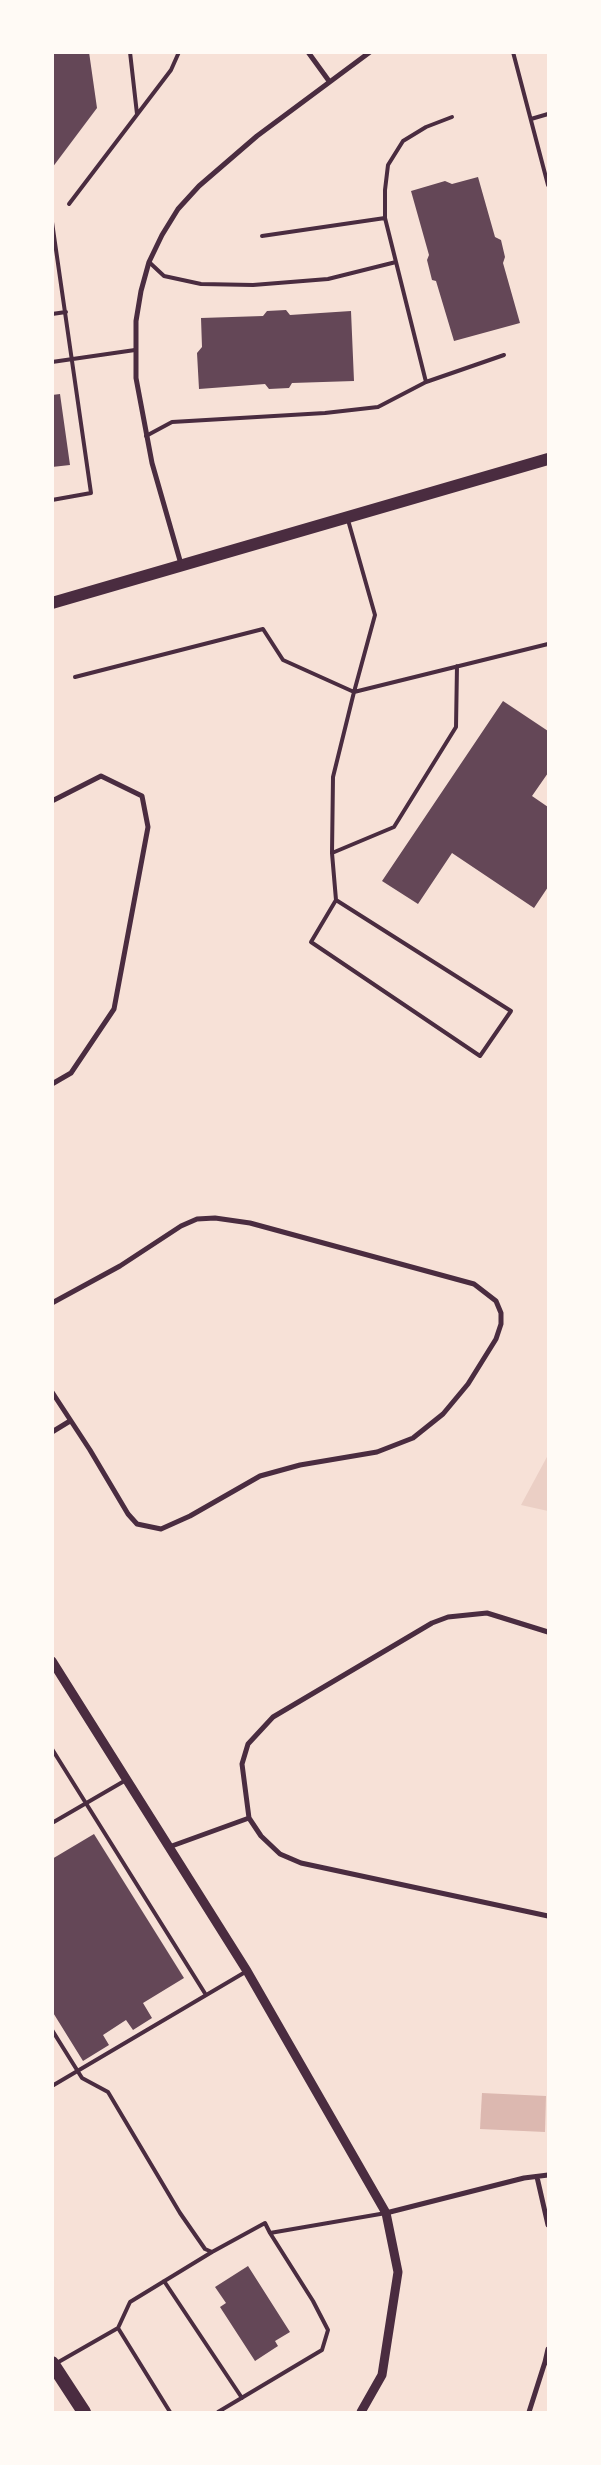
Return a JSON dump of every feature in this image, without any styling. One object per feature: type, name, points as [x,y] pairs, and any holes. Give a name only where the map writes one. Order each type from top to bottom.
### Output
[{"type":"highway","points":[[53,2364],[84,2412]]},
{"type":"main road","points":[[52,603],[182,567],[548,459]]},
{"type":"street","points":[[308,52],[329,81]]},
{"type":"street","points":[[182,567],[146,436],[136,378],[135,350],[139,306],[149,262],[170,222],[199,186],[258,136],[370,52]]},
{"type":"street","points":[[52,801],[101,776],[142,796],[148,827],[114,1009],[71,1073],[52,1084]]},
{"type":"street","points":[[52,1303],[120,1266],[181,1226],[198,1219],[215,1218],[250,1223],[458,1279],[487,1292],[496,1301],[501,1313],[501,1324],[496,1338],[468,1384],[443,1414],[413,1438],[377,1452],[293,1467],[260,1476],[190,1516],[161,1529],[137,1524],[128,1514],[90,1450],[52,1392]]},
{"type":"street","points":[[52,1432],[70,1421]]},
{"type":"street","points":[[548,1632],[488,1613],[448,1617],[432,1623],[272,1717],[248,1744],[242,1764],[249,1818],[262,1836],[280,1854],[301,1864],[548,1916]]},
{"type":"street","points":[[52,1661],[247,1971],[386,2213],[398,2272],[382,2375],[361,2412]]},
{"type":"street","points":[[169,1847],[249,1818]]},
{"type":"street","points":[[386,2213],[537,2176],[548,2175]]},
{"type":"street","points":[[537,2176],[548,2225]]},
{"type":"street","points":[[530,2412],[547,2362],[548,2349]]},
{"type":"lane","points":[[130,52],[138,114]]},
{"type":"lane","points":[[69,204],[171,70],[180,52]]},
{"type":"lane","points":[[513,52],[548,184]]},
{"type":"lane","points":[[531,119],[548,114]]},
{"type":"lane","points":[[426,382],[385,218],[388,165],[403,141],[426,128],[452,117]]},
{"type":"lane","points":[[262,236],[385,218]]},
{"type":"lane","points":[[52,222],[91,493],[52,500]]},
{"type":"lane","points":[[149,262],[164,276],[202,284],[253,285],[328,279],[396,262]]},
{"type":"lane","points":[[52,314],[66,312]]},
{"type":"lane","points":[[52,362],[135,350]]},
{"type":"lane","points":[[146,436],[172,422],[325,413],[378,407],[426,382],[504,355]]},
{"type":"lane","points":[[336,900],[510,1011],[480,1056],[311,942],[336,900],[332,853],[333,777],[375,615],[348,518]]},
{"type":"lane","points":[[75,677],[263,629],[283,660],[354,692],[548,644]]},
{"type":"lane","points":[[332,853],[394,828],[456,727],[457,666]]},
{"type":"lane","points":[[52,1749],[206,1995]]},
{"type":"lane","points":[[52,1823],[126,1780]]},
{"type":"lane","points":[[52,2086],[247,1971]]},
{"type":"lane","points":[[52,2030],[82,2078],[108,2092],[180,2213],[206,2249],[212,2252]]},
{"type":"lane","points":[[270,2233],[386,2213]]},
{"type":"lane","points":[[53,2364],[118,2328],[130,2302],[265,2222],[313,2301],[328,2330],[322,2350],[218,2412]]},
{"type":"lane","points":[[164,2281],[242,2398]]},
{"type":"lane","points":[[118,2328],[170,2412]]},
{"type":"shaded area","points":[[548,1455],[548,1511],[521,1505]]},
{"type":"shaded area","points":[[482,2093],[546,2096],[545,2132],[480,2129]]},
{"type":"building","points":[[52,52],[89,52],[97,108],[52,168]]},
{"type":"building","points":[[478,177],[495,237],[501,240],[505,257],[503,263],[520,323],[454,341],[436,281],[432,280],[427,260],[429,255],[411,191],[445,181],[452,184]]},
{"type":"building","points":[[286,310],[290,315],[351,311],[354,381],[292,383],[289,388],[269,389],[265,384],[199,389],[197,353],[202,347],[201,318],[263,316],[267,311]]},
{"type":"building","points":[[60,394],[70,465],[52,467],[52,395]]},
{"type":"building","points":[[503,701],[548,731],[548,773],[532,796],[548,807],[548,887],[534,908],[452,853],[418,904],[382,881]]},
{"type":"building","points":[[94,1834],[184,1978],[143,2003],[152,2018],[133,2030],[126,2020],[103,2035],[109,2045],[83,2061],[52,2011],[52,1859]]},
{"type":"building","points":[[248,2266],[290,2332],[275,2341],[278,2346],[255,2361],[220,2307],[226,2303],[215,2287]]}]
